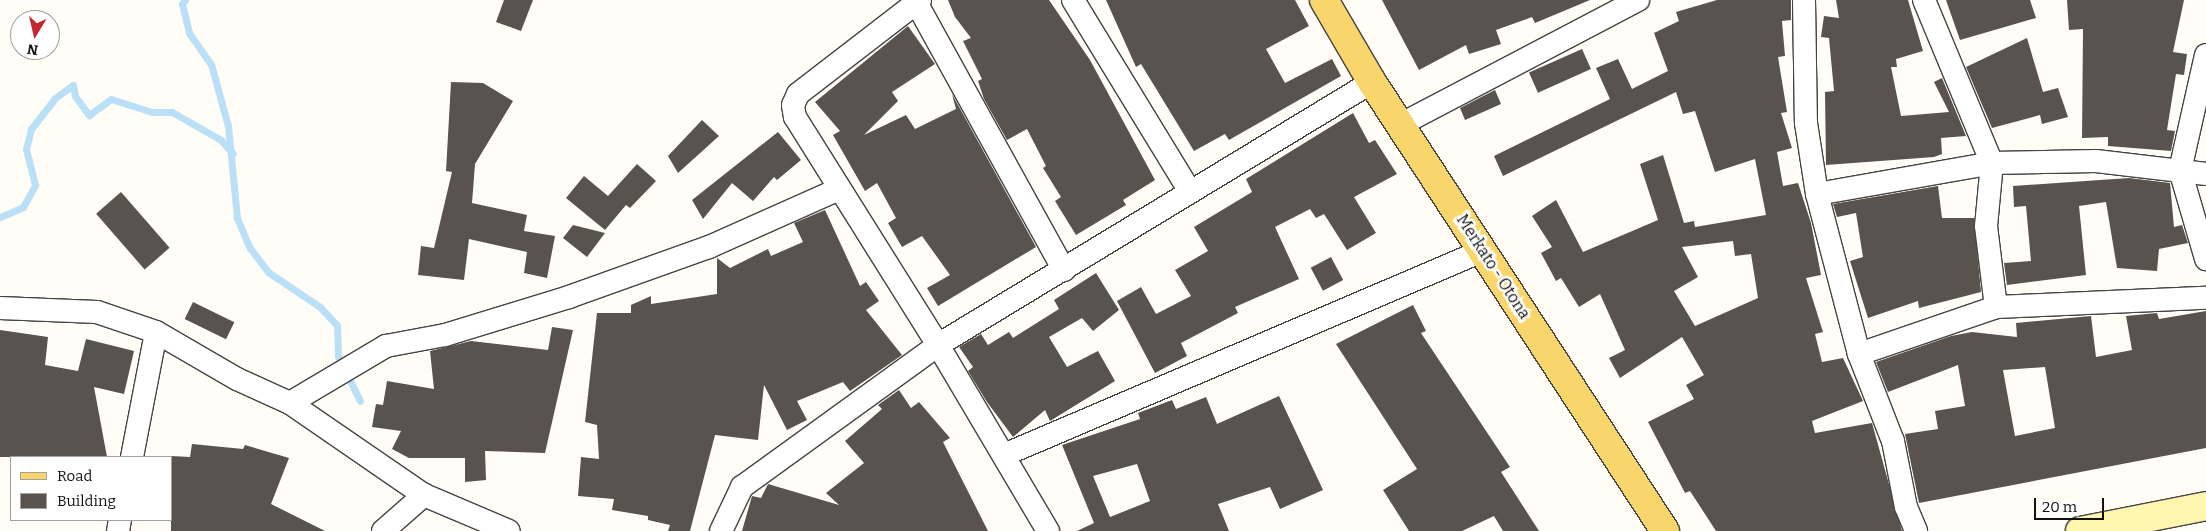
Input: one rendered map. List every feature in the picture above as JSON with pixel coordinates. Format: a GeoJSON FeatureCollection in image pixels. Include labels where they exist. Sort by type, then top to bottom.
{"type":"FeatureCollection","features":[{"type":"Feature","properties":{"kind":"main road","name":"Merkato - Otona"},"geometry":{"type":"LineString","coordinates":[[1324,0],[1372,82],[1665,531]]}},
{"type":"Feature","properties":{"kind":"main road"},"geometry":{"type":"LineString","coordinates":[[2080,531],[2206,506]]}},
{"type":"Feature","properties":{"kind":"street"},"geometry":{"type":"LineString","coordinates":[[1073,0],[1189,190]]}},
{"type":"Feature","properties":{"kind":"street"},"geometry":{"type":"LineString","coordinates":[[1400,125],[1638,0]]}},
{"type":"Feature","properties":{"kind":"street"},"geometry":{"type":"LineString","coordinates":[[1804,0],[1806,123],[1817,194],[1859,354],[1894,442],[1906,507],[1916,531]]}},
{"type":"Feature","properties":{"kind":"street"},"geometry":{"type":"LineString","coordinates":[[1924,0],[1992,163],[1986,226],[1996,307]]}},
{"type":"Feature","properties":{"kind":"street"},"geometry":{"type":"LineString","coordinates":[[1048,531],[938,345],[795,117],[793,105],[798,94],[918,2],[1064,270]]}},
{"type":"Feature","properties":{"kind":"street"},"geometry":{"type":"LineString","coordinates":[[2206,56],[2180,170],[2206,259]]}},
{"type":"Feature","properties":{"kind":"street"},"geometry":{"type":"LineString","coordinates":[[721,531],[742,487],[938,345],[1064,270],[1189,190],[1372,82]]}},
{"type":"Feature","properties":{"kind":"street"},"geometry":{"type":"LineString","coordinates":[[1817,194],[1992,163],[2096,161],[2206,174]]}},
{"type":"Feature","properties":{"kind":"street"},"geometry":{"type":"LineString","coordinates":[[290,403],[333,374],[363,360],[386,346],[445,335],[700,251],[839,189]]}},
{"type":"Feature","properties":{"kind":"street"},"geometry":{"type":"LineString","coordinates":[[1004,455],[1482,251]]}},
{"type":"Feature","properties":{"kind":"street"},"geometry":{"type":"LineString","coordinates":[[1859,354],[1996,307],[2206,298]]}},
{"type":"Feature","properties":{"kind":"street"},"geometry":{"type":"LineString","coordinates":[[0,308],[97,312],[156,332],[237,379],[290,403],[424,495],[509,531]]}},
{"type":"Feature","properties":{"kind":"street"},"geometry":{"type":"LineString","coordinates":[[132,456],[156,332]]}},
{"type":"Feature","properties":{"kind":"street"},"geometry":{"type":"LineString","coordinates":[[383,531],[424,495]]}},
{"type":"Feature","properties":{"kind":"building"},"geometry":{"type":"Polygon","coordinates":[[[504,0],[533,0],[521,31],[496,22],[504,0]]]}},
{"type":"Feature","properties":{"kind":"building"},"geometry":{"type":"Polygon","coordinates":[[[948,0],[1049,0],[1090,60],[1155,180],[1123,200],[1126,205],[1076,235],[1055,201],[1061,197],[1043,168],[1046,166],[1027,129],[1007,140],[984,99],[978,81],[982,79],[963,41],[971,38],[955,17],[948,0]]]}},
{"type":"Feature","properties":{"kind":"building"},"geometry":{"type":"Polygon","coordinates":[[[1106,0],[1295,0],[1309,26],[1266,49],[1285,83],[1332,59],[1341,76],[1229,140],[1225,134],[1194,151],[1141,64],[1136,67],[1106,0]]]}},
{"type":"Feature","properties":{"kind":"building"},"geometry":{"type":"Polygon","coordinates":[[[1382,0],[1590,0],[1535,23],[1532,17],[1496,30],[1501,44],[1469,54],[1466,45],[1419,70],[1382,0]]]}},
{"type":"Feature","properties":{"kind":"building"},"geometry":{"type":"Polygon","coordinates":[[[1717,0],[1791,0],[1791,20],[1782,21],[1785,56],[1778,57],[1787,112],[1781,113],[1792,148],[1777,152],[1783,186],[1798,183],[1811,223],[1821,275],[1806,278],[1823,332],[1815,334],[1822,362],[1843,358],[1863,401],[1812,421],[1815,433],[1872,423],[1902,531],[1716,531],[1690,491],[1685,493],[1648,422],[1694,399],[1686,385],[1704,375],[1682,337],[1620,378],[1609,358],[1625,350],[1600,294],[1579,307],[1561,278],[1556,281],[1541,253],[1552,247],[1532,216],[1556,200],[1583,252],[1658,220],[1640,164],[1663,155],[1684,223],[1694,221],[1695,227],[1766,215],[1755,159],[1715,172],[1695,111],[1683,114],[1676,92],[1503,176],[1494,156],[1610,99],[1596,68],[1618,59],[1632,89],[1668,71],[1654,33],[1679,21],[1676,12],[1717,0]],[[1733,241],[1682,247],[1698,277],[1674,291],[1695,326],[1758,298],[1751,254],[1735,256],[1733,241]]]}},
{"type":"Feature","properties":{"kind":"building"},"geometry":{"type":"Polygon","coordinates":[[[1836,0],[1908,0],[1923,51],[1896,59],[1897,67],[1891,67],[1901,116],[1949,112],[1934,82],[1942,78],[1966,136],[1941,138],[1942,154],[1934,157],[1826,165],[1825,92],[1834,91],[1829,38],[1821,37],[1824,16],[1839,18],[1836,0]]]}},
{"type":"Feature","properties":{"kind":"building"},"geometry":{"type":"Polygon","coordinates":[[[1946,0],[2030,0],[2036,18],[1960,40],[1946,0]]]}},
{"type":"Feature","properties":{"kind":"building"},"geometry":{"type":"Polygon","coordinates":[[[2067,0],[2184,0],[2173,52],[2187,54],[2184,75],[2176,74],[2167,130],[2175,131],[2171,151],[2108,146],[2108,137],[2082,138],[2083,29],[2069,30],[2067,0]]]}},
{"type":"Feature","properties":{"kind":"building"},"geometry":{"type":"Polygon","coordinates":[[[908,26],[935,64],[892,92],[898,101],[864,135],[906,115],[915,129],[956,109],[952,94],[1036,247],[938,306],[927,288],[950,275],[922,236],[902,247],[888,223],[896,218],[877,183],[865,191],[833,135],[840,131],[815,102],[908,26]]]}},
{"type":"Feature","properties":{"kind":"building"},"geometry":{"type":"Polygon","coordinates":[[[2027,38],[2043,92],[2058,88],[2068,117],[2042,124],[2040,115],[1992,128],[1966,67],[2027,38]]]}},
{"type":"Feature","properties":{"kind":"building"},"geometry":{"type":"Polygon","coordinates":[[[1582,49],[1591,69],[1538,93],[1529,73],[1582,49]]]}},
{"type":"Feature","properties":{"kind":"building"},"geometry":{"type":"Polygon","coordinates":[[[451,82],[483,83],[513,101],[475,164],[472,203],[527,215],[524,231],[555,236],[547,278],[524,273],[527,252],[469,239],[464,280],[418,275],[421,246],[434,248],[452,172],[446,171],[451,82]]]}},
{"type":"Feature","properties":{"kind":"building"},"geometry":{"type":"Polygon","coordinates":[[[1495,90],[1501,104],[1465,120],[1460,108],[1495,90]]]}},
{"type":"Feature","properties":{"kind":"building"},"geometry":{"type":"Polygon","coordinates":[[[1353,113],[1369,143],[1375,140],[1397,174],[1354,197],[1376,233],[1347,250],[1324,214],[1316,218],[1310,209],[1275,227],[1299,279],[1235,307],[1238,313],[1181,343],[1187,356],[1155,373],[1117,301],[1141,287],[1156,314],[1191,296],[1175,270],[1208,251],[1194,227],[1252,192],[1246,179],[1353,113]]]}},
{"type":"Feature","properties":{"kind":"building"},"geometry":{"type":"Polygon","coordinates":[[[702,120],[719,136],[678,173],[668,156],[702,120]]]}},
{"type":"Feature","properties":{"kind":"building"},"geometry":{"type":"Polygon","coordinates":[[[778,132],[801,160],[777,180],[774,177],[753,201],[732,183],[703,219],[692,200],[778,132]]]}},
{"type":"Feature","properties":{"kind":"building"},"geometry":{"type":"Polygon","coordinates":[[[637,164],[656,181],[630,208],[626,205],[605,230],[566,198],[584,176],[608,196],[637,164]]]}},
{"type":"Feature","properties":{"kind":"building"},"geometry":{"type":"Polygon","coordinates":[[[2129,178],[2170,183],[2174,227],[2182,225],[2188,243],[2159,249],[2157,271],[2117,268],[2106,202],[2079,206],[2086,275],[2007,285],[2004,263],[2031,261],[2026,206],[2014,207],[2013,186],[2129,178]]]}},
{"type":"Feature","properties":{"kind":"building"},"geometry":{"type":"Polygon","coordinates":[[[1938,186],[1942,218],[1974,218],[1981,292],[1919,308],[1918,301],[1868,318],[1850,261],[1863,257],[1856,213],[1837,217],[1833,204],[1938,186]]]}},
{"type":"Feature","properties":{"kind":"building"},"geometry":{"type":"Polygon","coordinates":[[[121,192],[170,248],[145,269],[96,214],[121,192]]]}},
{"type":"Feature","properties":{"kind":"building"},"geometry":{"type":"Polygon","coordinates":[[[825,210],[860,286],[866,282],[879,301],[866,310],[902,355],[850,391],[843,382],[797,401],[807,420],[787,430],[764,385],[758,440],[715,435],[690,531],[668,531],[670,525],[648,520],[648,516],[612,510],[614,499],[578,496],[581,457],[599,459],[597,425],[585,422],[597,313],[631,313],[631,305],[651,296],[651,304],[717,294],[717,258],[730,268],[768,249],[771,256],[803,242],[794,223],[825,210]]]}},
{"type":"Feature","properties":{"kind":"building"},"geometry":{"type":"Polygon","coordinates":[[[573,225],[605,233],[587,257],[563,238],[573,225]]]}},
{"type":"Feature","properties":{"kind":"building"},"geometry":{"type":"Polygon","coordinates":[[[1331,257],[1343,280],[1323,291],[1311,268],[1331,257]]]}},
{"type":"Feature","properties":{"kind":"building"},"geometry":{"type":"Polygon","coordinates":[[[1096,273],[1119,310],[1093,331],[1082,318],[1049,337],[1067,367],[1098,351],[1115,381],[1050,421],[1045,410],[1013,437],[987,402],[968,371],[973,367],[959,347],[981,334],[988,345],[1009,332],[1013,338],[1059,309],[1054,300],[1096,273]]]}},
{"type":"Feature","properties":{"kind":"building"},"geometry":{"type":"Polygon","coordinates":[[[193,302],[234,322],[226,339],[185,319],[193,302]]]}},
{"type":"Feature","properties":{"kind":"building"},"geometry":{"type":"Polygon","coordinates":[[[1413,305],[1426,331],[1421,333],[1510,467],[1501,472],[1539,531],[1503,531],[1494,516],[1462,531],[1409,531],[1383,490],[1417,469],[1336,344],[1413,305]]]}},
{"type":"Feature","properties":{"kind":"building"},"geometry":{"type":"Polygon","coordinates":[[[2206,311],[2206,448],[1919,503],[1905,434],[1938,429],[1935,411],[1965,406],[1958,365],[1888,392],[1876,362],[1951,336],[1972,332],[2017,337],[2016,323],[2091,316],[2096,357],[2132,350],[2126,316],[2157,313],[2159,319],[2206,311]],[[2045,367],[2003,370],[2015,436],[2055,428],[2045,367]]]}},
{"type":"Feature","properties":{"kind":"building"},"geometry":{"type":"Polygon","coordinates":[[[552,327],[573,330],[545,453],[485,451],[486,480],[465,482],[465,458],[409,458],[392,449],[401,431],[372,427],[376,404],[383,405],[387,381],[434,389],[430,351],[471,341],[548,350],[552,327]]]}},
{"type":"Feature","properties":{"kind":"building"},"geometry":{"type":"Polygon","coordinates":[[[0,330],[48,337],[45,365],[78,371],[86,339],[134,351],[124,394],[94,387],[107,456],[0,457],[0,330]]]}},
{"type":"Feature","properties":{"kind":"building"},"geometry":{"type":"Polygon","coordinates":[[[899,390],[911,408],[919,402],[950,438],[943,442],[988,531],[742,531],[752,496],[761,498],[768,484],[839,505],[826,493],[864,463],[845,441],[882,409],[878,405],[899,390]]]}},
{"type":"Feature","properties":{"kind":"building"},"geometry":{"type":"Polygon","coordinates":[[[1279,396],[1323,490],[1280,509],[1270,487],[1218,504],[1229,531],[1077,531],[1094,523],[1062,445],[1140,419],[1138,413],[1172,400],[1176,409],[1206,397],[1217,424],[1279,396]],[[1137,464],[1093,476],[1110,517],[1150,501],[1137,464]]]}},
{"type":"Feature","properties":{"kind":"building"},"geometry":{"type":"Polygon","coordinates":[[[192,444],[243,449],[245,445],[289,458],[271,504],[325,531],[171,531],[172,456],[190,457],[192,444]]]}},
{"type":"Feature","properties":{"kind":"waterway"},"geometry":{"type":"LineString","coordinates":[[185,0],[182,4],[189,33],[211,64],[228,126],[237,218],[250,248],[268,272],[320,307],[337,325],[338,356],[360,401]]}},
{"type":"Feature","properties":{"kind":"waterway"},"geometry":{"type":"LineString","coordinates":[[0,217],[23,207],[35,185],[26,149],[31,129],[55,98],[73,85],[75,96],[89,115],[111,99],[152,112],[172,112],[221,140],[233,154]]}}]}
